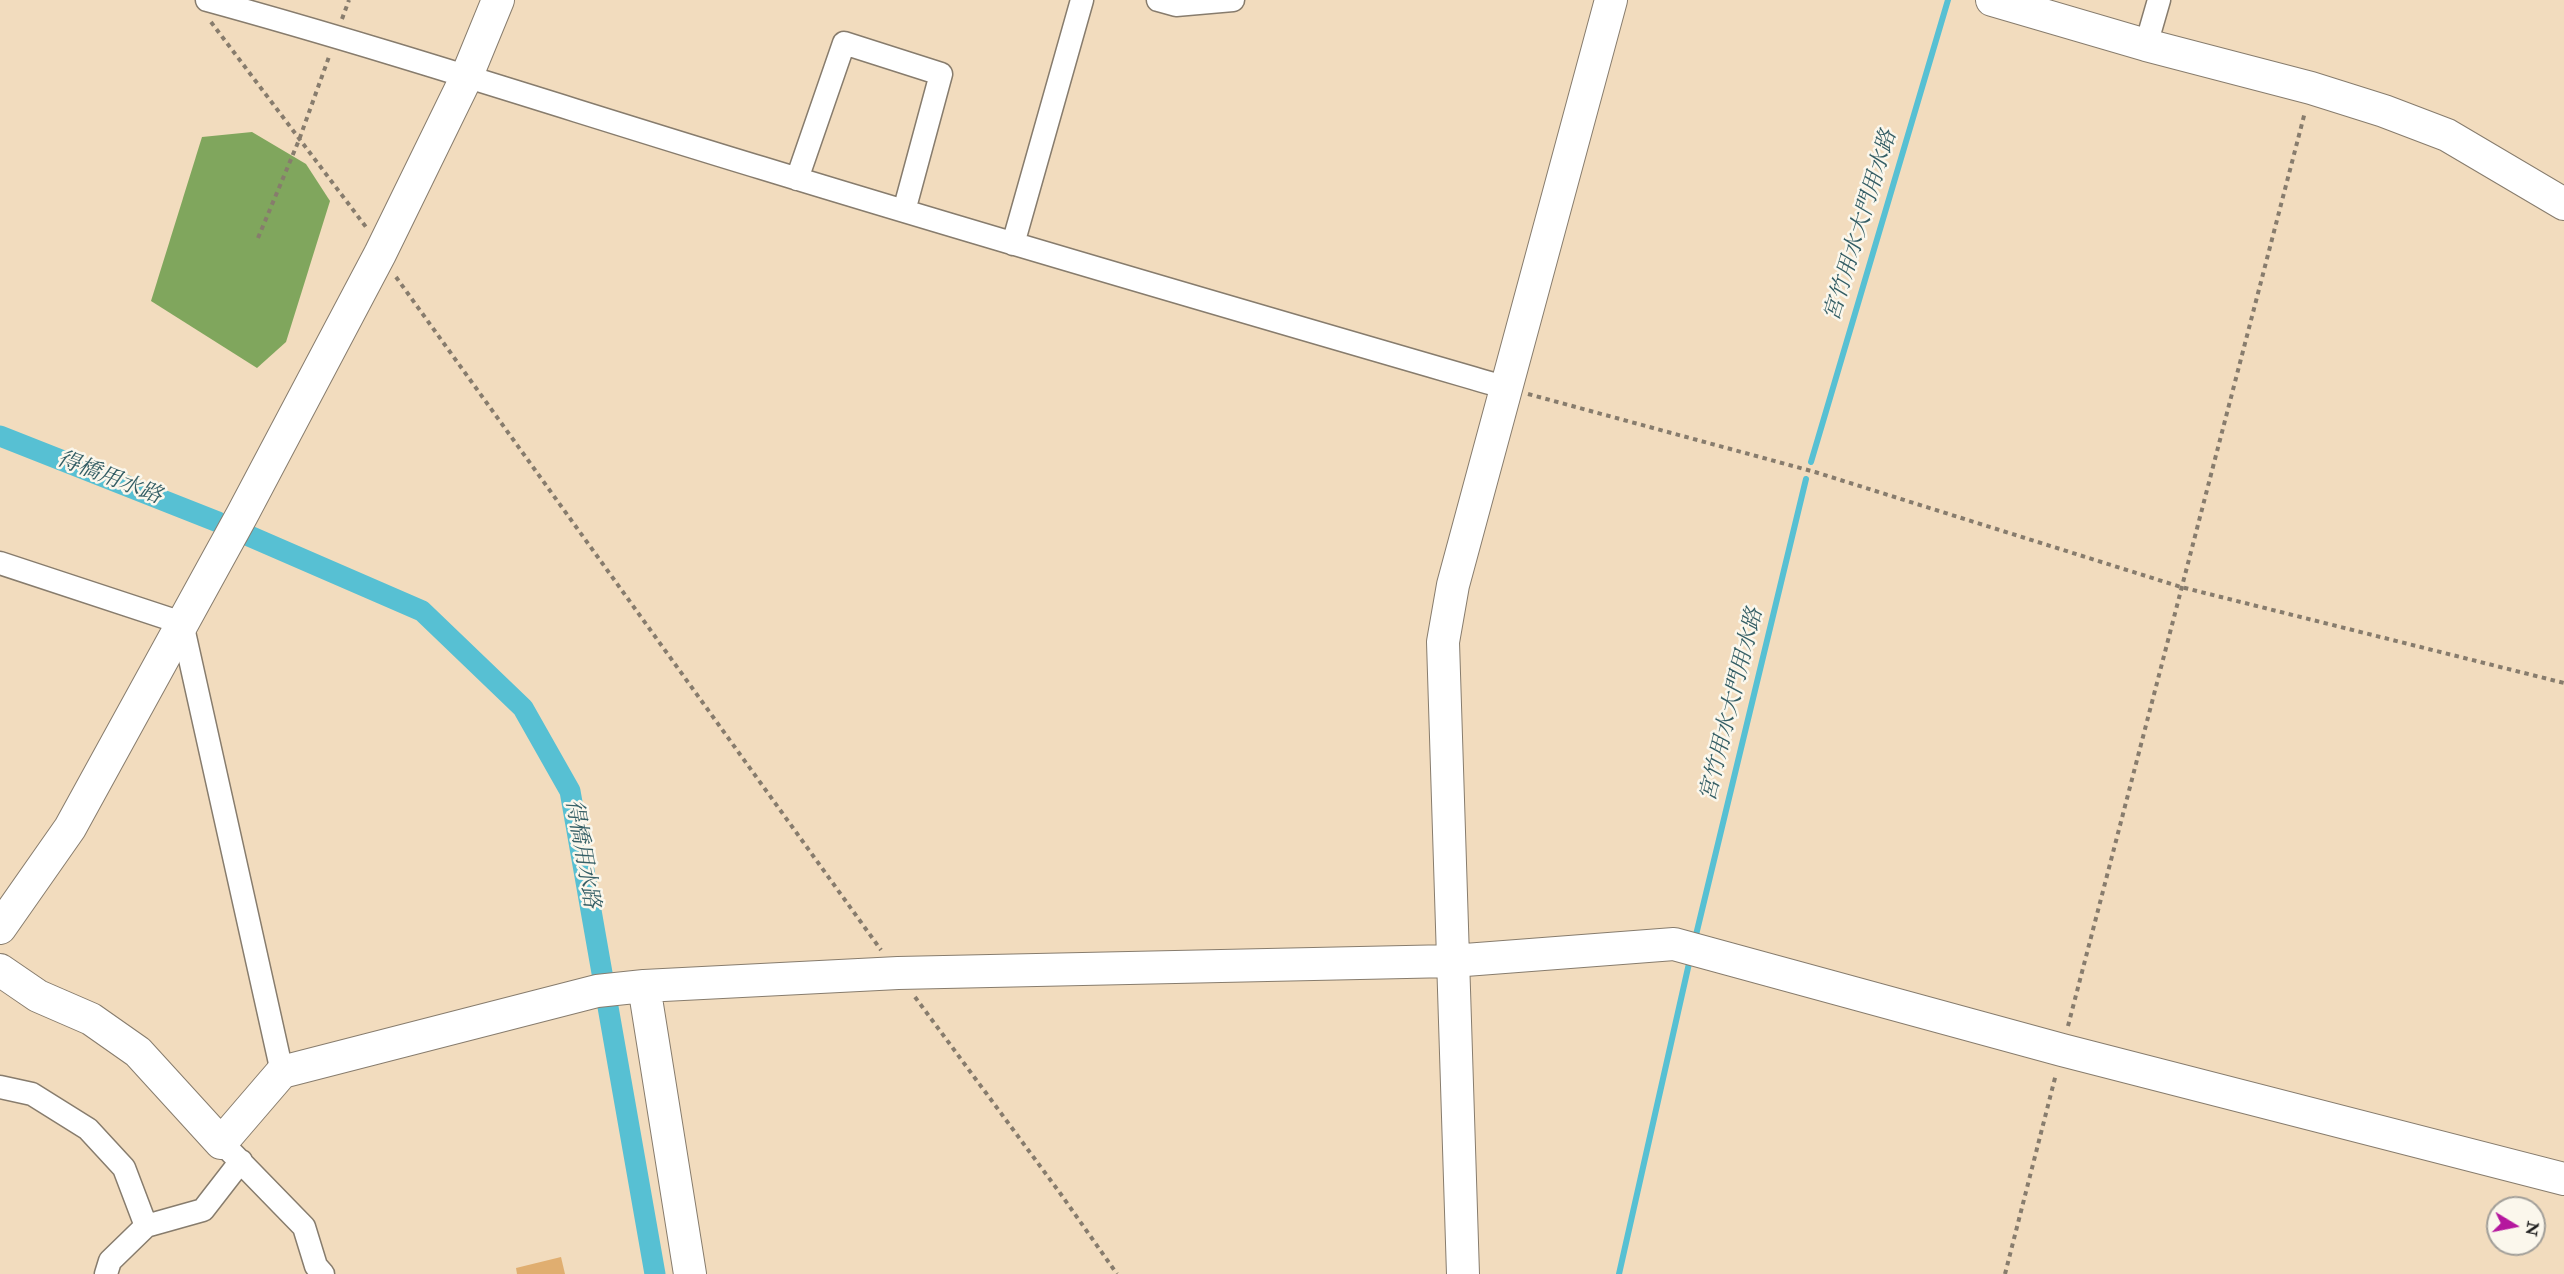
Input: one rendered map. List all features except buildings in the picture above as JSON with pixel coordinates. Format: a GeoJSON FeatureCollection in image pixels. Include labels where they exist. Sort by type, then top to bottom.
{"type":"FeatureCollection","features":[{"type":"Feature","properties":{"kind":"street"},"geometry":{"type":"LineString","coordinates":[[0,928],[70,828],[242,514],[380,254],[466,78],[498,0]]}},
{"type":"Feature","properties":{"kind":"street"},"geometry":{"type":"LineString","coordinates":[[1013,244],[1082,0]]}},
{"type":"Feature","properties":{"kind":"street"},"geometry":{"type":"LineString","coordinates":[[1158,0],[1176,5],[1233,0]]}},
{"type":"Feature","properties":{"kind":"street"},"geometry":{"type":"LineString","coordinates":[[1463,1274],[1443,642],[1453,585],[1611,0]]}},
{"type":"Feature","properties":{"kind":"street"},"geometry":{"type":"LineString","coordinates":[[1992,0],[2146,45],[2311,88],[2447,135],[2564,204]]}},
{"type":"Feature","properties":{"kind":"street"},"geometry":{"type":"LineString","coordinates":[[2146,45],[2159,0]]}},
{"type":"Feature","properties":{"kind":"street"},"geometry":{"type":"LineString","coordinates":[[208,9],[336,35],[466,78],[797,179],[1507,388]]}},
{"type":"Feature","properties":{"kind":"street"},"geometry":{"type":"LineString","coordinates":[[797,179],[844,43],[941,74],[904,211]]}},
{"type":"Feature","properties":{"kind":"street"},"geometry":{"type":"LineString","coordinates":[[0,563],[182,622]]}},
{"type":"Feature","properties":{"kind":"street"},"geometry":{"type":"LineString","coordinates":[[182,622],[282,1072]]}},
{"type":"Feature","properties":{"kind":"street"},"geometry":{"type":"LineString","coordinates":[[106,1274],[110,1261],[146,1226],[203,1210],[231,1152],[282,1072],[620,989],[898,973],[1452,961],[1674,944],[2062,1050],[2564,1179]]}},
{"type":"Feature","properties":{"kind":"street"},"geometry":{"type":"LineString","coordinates":[[0,970],[38,996],[91,1019],[138,1052],[304,1227],[316,1266],[323,1274]]}},
{"type":"Feature","properties":{"kind":"street"},"geometry":{"type":"LineString","coordinates":[[620,989],[690,1274]]}},
{"type":"Feature","properties":{"kind":"street"},"geometry":{"type":"LineString","coordinates":[[0,1087],[32,1094],[88,1129],[124,1168],[146,1226]]}},
{"type":"Feature","properties":{"kind":"path"},"geometry":{"type":"LineString","coordinates":[[258,238],[299,141],[349,0]]}},
{"type":"Feature","properties":{"kind":"path"},"geometry":{"type":"LineString","coordinates":[[208,9],[299,141],[363,223],[380,254],[1117,1274]]}},
{"type":"Feature","properties":{"kind":"path"},"geometry":{"type":"LineString","coordinates":[[2005,1274],[2311,88]]}},
{"type":"Feature","properties":{"kind":"path"},"geometry":{"type":"LineString","coordinates":[[1507,388],[1815,472],[2181,587],[2564,683]]}},
{"type":"Feature","properties":{"kind":"green space"},"geometry":{"type":"Polygon","coordinates":[[[252,132],[306,164],[330,201],[286,342],[257,368],[151,301],[202,137],[252,132]]]}},
{"type":"Feature","properties":{"kind":"waterway","name":"宮竹用水大門用水路"},"geometry":{"type":"LineString","coordinates":[[1811,462],[1948,0]]}},
{"type":"Feature","properties":{"kind":"waterway","name":"得橋用水路"},"geometry":{"type":"LineString","coordinates":[[0,436],[218,522]]}},
{"type":"Feature","properties":{"kind":"waterway","name":"宮竹用水大門用水路"},"geometry":{"type":"LineString","coordinates":[[1695,939],[1806,479]]}},
{"type":"Feature","properties":{"kind":"waterway","name":"得橋用水路"},"geometry":{"type":"LineString","coordinates":[[240,532],[422,611],[523,708],[570,791],[655,1274]]}},
{"type":"Feature","properties":{"kind":"waterway","name":"宮竹用水大門用水路"},"geometry":{"type":"LineString","coordinates":[[1619,1274],[1690,959]]}}]}
